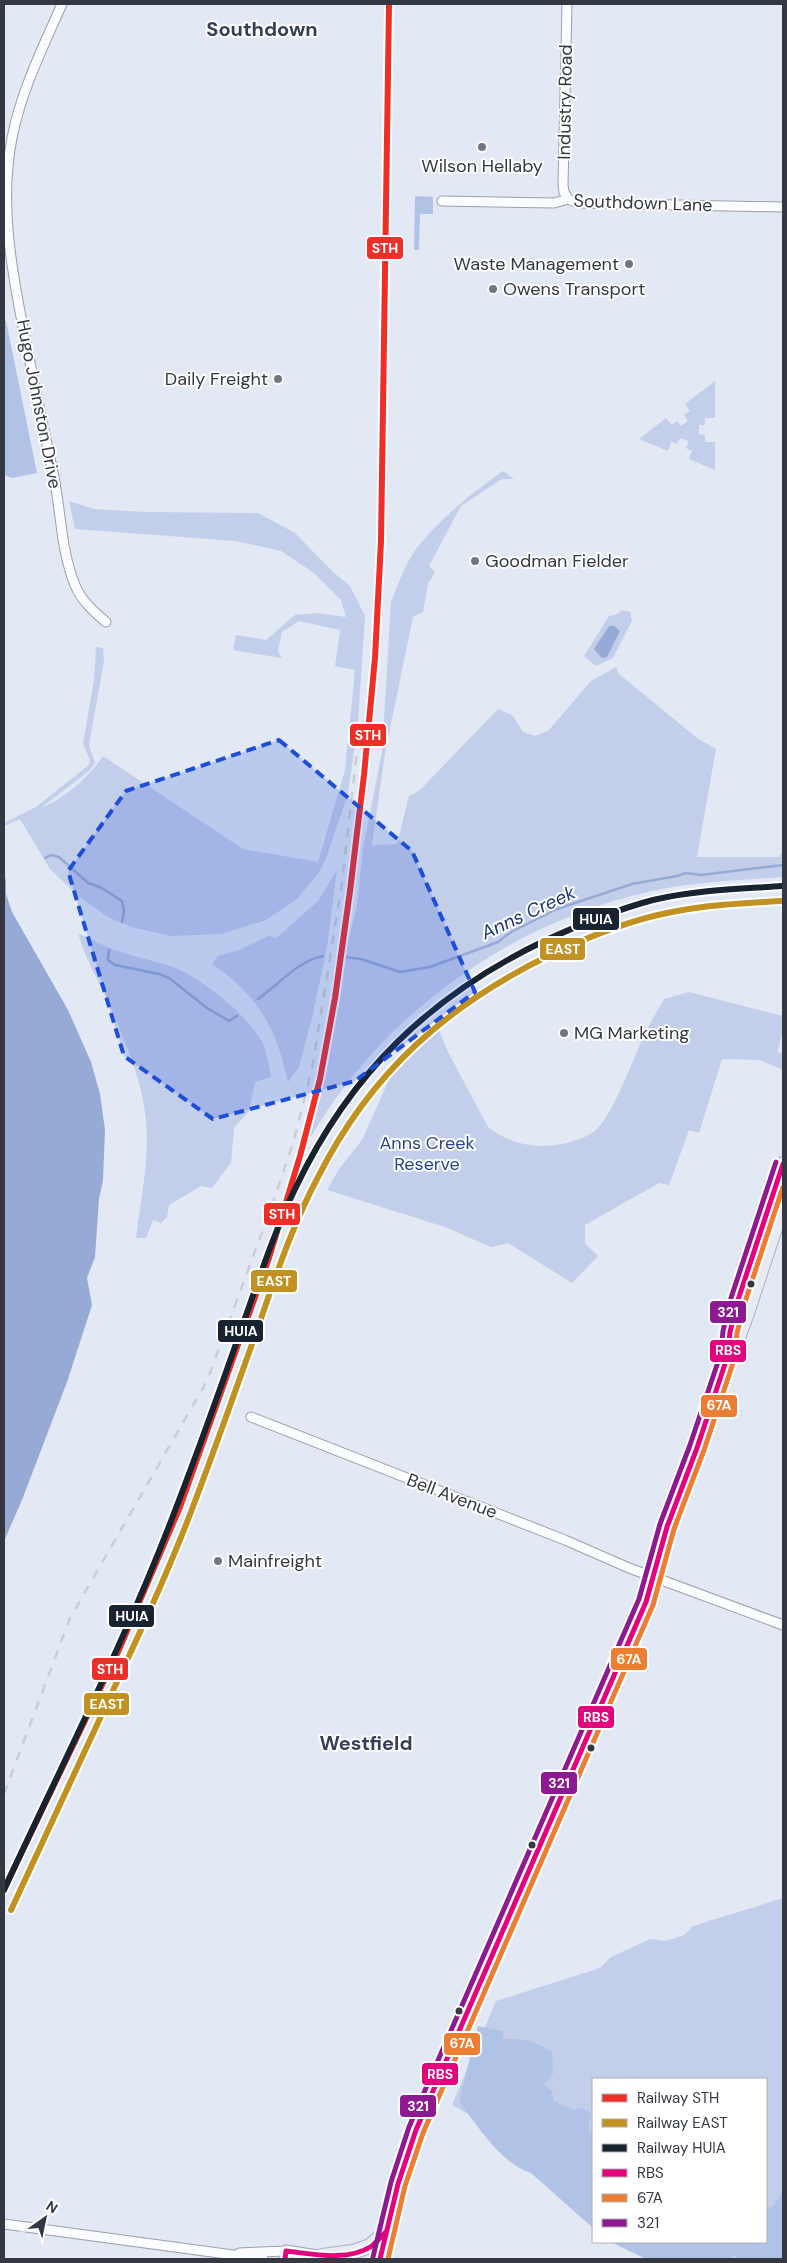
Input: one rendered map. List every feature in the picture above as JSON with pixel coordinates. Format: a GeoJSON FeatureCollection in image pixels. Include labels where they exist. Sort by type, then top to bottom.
{"type":"FeatureCollection","features":[{"type":"Feature","properties":{"kind":"main road"},"geometry":{"type":"LineString","coordinates":[[728,1354],[730,1332],[738,1300],[783,1164]]}},
{"type":"Feature","properties":{"kind":"main road"},"geometry":{"type":"LineString","coordinates":[[380,2259],[416,2130],[642,1610],[667,1528],[698,1448],[728,1354],[739,1335],[780,1222],[783,1204]]}},
{"type":"Feature","properties":{"kind":"main road"},"geometry":{"type":"LineString","coordinates":[[285,2255],[328,2258],[370,2246],[386,2232]]}},
{"type":"Feature","properties":{"kind":"street","name":"Hugo Johnston Drive"},"geometry":{"type":"LineString","coordinates":[[62,4],[36,61],[8,137],[7,220],[10,257],[56,488],[66,554],[79,594],[106,622]]}},
{"type":"Feature","properties":{"kind":"street","name":"Industry Road"},"geometry":{"type":"LineString","coordinates":[[567,4],[563,185],[568,199]]}},
{"type":"Feature","properties":{"kind":"street","name":"Southdown Lane"},"geometry":{"type":"LineString","coordinates":[[442,201],[554,203],[568,199],[578,203],[783,207]]}},
{"type":"Feature","properties":{"kind":"street","name":"Bell Avenue"},"geometry":{"type":"LineString","coordinates":[[251,1417],[565,1540],[608,1559],[783,1625]]}},
{"type":"Feature","properties":{"kind":"street"},"geometry":{"type":"LineString","coordinates":[[4,2224],[263,2259]]}},
{"type":"Feature","properties":{"kind":"street"},"geometry":{"type":"LineString","coordinates":[[227,2255],[254,2251],[285,2255]]}},
{"type":"Feature","properties":{"kind":"highlighted area"},"geometry":{"type":"Polygon","coordinates":[[[279,740],[412,851],[475,992],[355,1081],[213,1119],[124,1056],[68,871],[126,791],[279,740]]]}},
{"type":"Feature","properties":{"kind":"green space"},"geometry":{"type":"Polygon","coordinates":[[[715,381],[715,418],[705,418],[705,425],[699,425],[699,434],[705,435],[705,442],[715,442],[715,470],[689,459],[692,451],[686,448],[689,441],[680,438],[677,444],[671,442],[668,451],[639,439],[666,418],[672,425],[677,421],[681,426],[688,421],[684,415],[690,411],[685,404],[715,381]]]}},
{"type":"Feature","properties":{"kind":"green space"},"geometry":{"type":"Polygon","coordinates":[[[503,471],[514,479],[502,479],[461,506],[429,566],[435,572],[428,584],[423,612],[413,617],[385,753],[372,845],[397,844],[409,796],[420,790],[498,709],[513,716],[523,732],[535,736],[548,731],[591,681],[616,667],[619,674],[697,738],[716,749],[697,857],[779,857],[783,850],[783,877],[701,883],[652,891],[598,906],[546,927],[496,953],[448,984],[405,1021],[366,1061],[331,1105],[302,1153],[317,1108],[327,1058],[345,953],[357,905],[363,849],[382,752],[391,602],[408,561],[425,538],[456,507],[503,471]]]}},
{"type":"Feature","properties":{"kind":"green space"},"geometry":{"type":"Polygon","coordinates":[[[69,501],[94,509],[146,512],[258,513],[295,533],[333,572],[350,586],[365,616],[358,723],[348,794],[326,859],[318,874],[297,899],[266,920],[221,934],[170,936],[131,927],[110,918],[79,897],[50,869],[20,819],[4,826],[4,823],[36,807],[89,765],[90,760],[83,744],[94,680],[96,647],[103,648],[104,661],[89,745],[95,763],[89,771],[41,808],[59,799],[75,786],[90,772],[103,756],[243,849],[318,862],[345,770],[355,670],[335,666],[340,630],[299,621],[282,632],[278,651],[282,658],[233,650],[236,635],[266,640],[295,615],[317,613],[346,617],[341,600],[314,573],[281,551],[236,541],[75,529],[69,501]]]}},
{"type":"Feature","properties":{"kind":"green space"},"geometry":{"type":"Polygon","coordinates":[[[621,610],[630,612],[632,621],[613,658],[596,666],[584,656],[609,616],[618,614],[621,610]]]}},
{"type":"Feature","properties":{"kind":"green space"},"geometry":{"type":"Polygon","coordinates":[[[337,870],[327,947],[312,1018],[299,1067],[288,1082],[278,1046],[263,1015],[242,988],[212,964],[218,956],[239,950],[270,935],[275,939],[318,901],[337,870]]]}},
{"type":"Feature","properties":{"kind":"green space"},"geometry":{"type":"Polygon","coordinates":[[[78,933],[121,952],[173,967],[201,982],[226,1001],[248,1023],[263,1044],[268,1060],[271,1077],[255,1082],[249,1111],[234,1128],[231,1163],[212,1188],[201,1186],[169,1205],[167,1217],[161,1223],[153,1220],[146,1238],[136,1238],[143,1191],[147,1143],[143,1100],[137,1075],[114,1014],[85,954],[78,933]]]}},
{"type":"Feature","properties":{"kind":"green space","name":"Anns Creek Reserve"},"geometry":{"type":"Polygon","coordinates":[[[689,992],[783,1016],[783,1032],[777,1052],[783,1054],[783,1070],[760,1060],[722,1059],[699,1133],[689,1130],[669,1185],[659,1183],[585,1225],[585,1243],[598,1256],[572,1283],[508,1243],[491,1247],[445,1227],[327,1190],[339,1169],[362,1140],[395,1066],[391,1067],[407,1049],[437,1025],[448,1052],[488,1127],[500,1135],[519,1143],[540,1146],[553,1145],[580,1139],[599,1127],[614,1103],[646,1031],[664,999],[689,992]]]}},
{"type":"Feature","properties":{"kind":"green space"},"geometry":{"type":"Polygon","coordinates":[[[783,1898],[783,2259],[727,2259],[698,2243],[767,2243],[767,2078],[592,2078],[592,2183],[452,2105],[496,2001],[600,1968],[611,1957],[650,1939],[666,1941],[684,1935],[693,1926],[783,1898]]]}},
{"type":"Feature","properties":{"kind":"shaded area"},"geometry":{"type":"Polygon","coordinates":[[[415,196],[433,197],[433,214],[420,214],[419,250],[414,250],[415,196]]]}},
{"type":"Feature","properties":{"kind":"shaded area"},"geometry":{"type":"Polygon","coordinates":[[[4,321],[6,321],[37,473],[12,478],[4,475],[4,321]]]}},
{"type":"Feature","properties":{"kind":"shaded area"},"geometry":{"type":"Polygon","coordinates":[[[609,626],[614,626],[620,631],[607,657],[602,658],[594,649],[609,626]]]}},
{"type":"Feature","properties":{"kind":"shaded area"},"geometry":{"type":"Polygon","coordinates":[[[4,872],[6,894],[12,912],[68,1010],[91,1062],[100,1094],[105,1130],[103,1180],[99,1199],[95,1257],[87,1278],[92,1305],[67,1382],[22,1500],[4,1541],[4,872]]]}},
{"type":"Feature","properties":{"kind":"shaded area"},"geometry":{"type":"Polygon","coordinates":[[[478,2026],[503,2031],[503,2039],[529,2041],[552,2052],[553,2074],[544,2085],[552,2091],[554,2101],[573,2110],[582,2108],[591,2114],[588,2133],[592,2132],[592,2227],[531,2173],[520,2168],[500,2153],[490,2143],[459,2101],[478,2026]]]}},
{"type":"Feature","properties":{"kind":"shaded area"},"geometry":{"type":"Polygon","coordinates":[[[783,2190],[783,2259],[740,2259],[734,2255],[729,2259],[646,2259],[613,2243],[767,2243],[767,2208],[773,2207],[783,2190]]]}},
{"type":"Feature","properties":{"kind":"waterway","name":"Anns Creek"},"geometry":{"type":"LineString","coordinates":[[45,858],[51,855],[59,857],[88,883],[102,888],[122,901],[124,911],[122,922]]}},
{"type":"Feature","properties":{"kind":"waterway","name":"Anns Creek"},"geometry":{"type":"LineString","coordinates":[[345,957],[361,959],[400,972],[430,967],[498,942],[511,932],[557,909],[632,884],[686,873],[701,875],[783,865]]}},
{"type":"Feature","properties":{"kind":"waterway","name":"Anns Creek"},"geometry":{"type":"LineString","coordinates":[[109,950],[108,960],[115,965],[159,974],[169,978],[207,1008],[229,1021],[237,1016]]}},
{"type":"Feature","properties":{"kind":"waterway","name":"Anns Creek"},"geometry":{"type":"LineString","coordinates":[[258,999],[306,962],[323,956]]}},
{"type":"Feature","properties":{"kind":"railway"},"geometry":{"type":"LineString","coordinates":[[4,1794],[70,1618],[207,1381],[293,1143],[312,1069],[342,883],[356,760],[364,722]]}},
{"type":"Feature","properties":{"kind":"railway"},"geometry":{"type":"LineString","coordinates":[[279,1224],[314,1148],[343,1102],[378,1060],[416,1022],[459,989],[505,959],[553,935],[604,915],[687,895],[783,887]]}},
{"type":"Feature","properties":{"kind":"rail line","name":"STH"},"geometry":{"type":"LineString","coordinates":[[4,1889],[118,1652],[180,1507],[269,1258],[300,1156],[320,1079],[335,998],[350,891],[364,775],[375,658],[381,541],[389,4]]}},
{"type":"Feature","properties":{"kind":"rail line","name":"HUIA"},"geometry":{"type":"LineString","coordinates":[[4,1890],[115,1653],[157,1557],[288,1203],[318,1146],[342,1108],[369,1073],[398,1042],[430,1013],[465,986],[503,963],[570,929],[625,908],[653,900],[701,892],[782,886]]}},
{"type":"Feature","properties":{"kind":"rail line","name":"EAST"},"geometry":{"type":"LineString","coordinates":[[11,1910],[130,1654],[170,1563],[207,1470],[277,1272],[300,1214],[339,1139],[362,1105],[416,1045],[446,1019],[514,974],[552,954],[608,930],[652,916],[710,906],[783,901]]}},
{"type":"Feature","properties":{"kind":"transit line","name":"321"},"geometry":{"type":"LineString","coordinates":[[373,2257],[391,2182],[409,2127],[639,1599],[660,1524],[690,1445],[721,1353],[723,1331],[731,1298],[776,1162]]}},
{"type":"Feature","properties":{"kind":"transit line","name":"RBS"},"geometry":{"type":"LineString","coordinates":[[380,2259],[398,2184],[416,2130],[646,1602],[667,1527],[697,1448],[728,1355],[730,1332],[738,1300],[783,1164]]}},
{"type":"Feature","properties":{"kind":"transit line","name":"67A"},"geometry":{"type":"LineString","coordinates":[[388,2259],[405,2186],[423,2133],[653,1605],[674,1529],[704,1450],[735,1357],[737,1333],[745,1302],[783,1187]]}},
{"type":"Feature","properties":{"kind":"transit line","name":"RBS"},"geometry":{"type":"LineString","coordinates":[[285,2259],[286,2251],[330,2256],[352,2254],[372,2246],[386,2232]]}},
{"type":"Feature","properties":{"kind":"place","name":"Wilson Hellaby"},"geometry":{"type":"Point","coordinates":[482,147]}},
{"type":"Feature","properties":{"kind":"place","name":"Waste Management"},"geometry":{"type":"Point","coordinates":[629,264]}},
{"type":"Feature","properties":{"kind":"place","name":"Owens Transport"},"geometry":{"type":"Point","coordinates":[493,289]}},
{"type":"Feature","properties":{"kind":"place","name":"Daily Freight"},"geometry":{"type":"Point","coordinates":[278,379]}},
{"type":"Feature","properties":{"kind":"place","name":"Goodman Fielder"},"geometry":{"type":"Point","coordinates":[475,561]}},
{"type":"Feature","properties":{"kind":"place","name":"MG Marketing"},"geometry":{"type":"Point","coordinates":[564,1033]}},
{"type":"Feature","properties":{"kind":"place","name":"Mainfreight"},"geometry":{"type":"Point","coordinates":[218,1561]}},
{"type":"Feature","properties":{"kind":"district","name":"Southdown"},"geometry":{"type":"Point","coordinates":[262,29]}},
{"type":"Feature","properties":{"kind":"district","name":"Westfield"},"geometry":{"type":"Point","coordinates":[366,1743]}}]}
